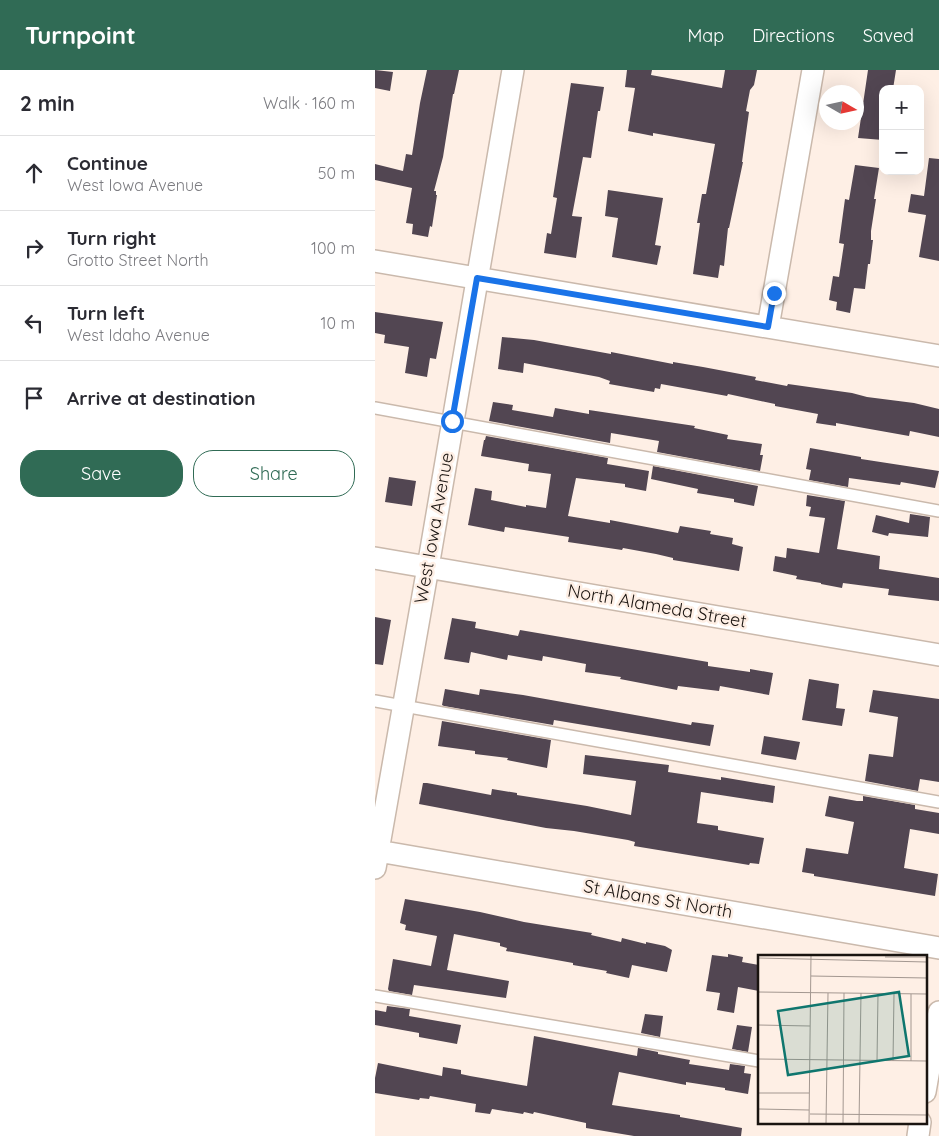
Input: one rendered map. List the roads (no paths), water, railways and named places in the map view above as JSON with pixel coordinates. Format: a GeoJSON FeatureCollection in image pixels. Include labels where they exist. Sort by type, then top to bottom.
{"type":"FeatureCollection","features":[{"type":"Feature","properties":{"kind":"street","name":"West Iowa Avenue"},"geometry":{"type":"LineString","coordinates":[[376,859],[513,70]]}},
{"type":"Feature","properties":{"kind":"street"},"geometry":{"type":"LineString","coordinates":[[768,327],[813,70]]}},
{"type":"Feature","properties":{"kind":"street"},"geometry":{"type":"LineString","coordinates":[[375,261],[939,356]]}},
{"type":"Feature","properties":{"kind":"street","name":"North Alameda Street"},"geometry":{"type":"LineString","coordinates":[[375,558],[939,654]]}},
{"type":"Feature","properties":{"kind":"street","name":"St Albans St North"},"geometry":{"type":"LineString","coordinates":[[376,859],[939,948]]}},
{"type":"Feature","properties":{"kind":"street"},"geometry":{"type":"LineString","coordinates":[[927,1079],[939,1012]]}},
{"type":"Feature","properties":{"kind":"lane"},"geometry":{"type":"LineString","coordinates":[[375,408],[939,511]]}},
{"type":"Feature","properties":{"kind":"lane"},"geometry":{"type":"LineString","coordinates":[[375,701],[939,802]]}},
{"type":"Feature","properties":{"kind":"lane"},"geometry":{"type":"LineString","coordinates":[[375,996],[758,1061]]}}]}
